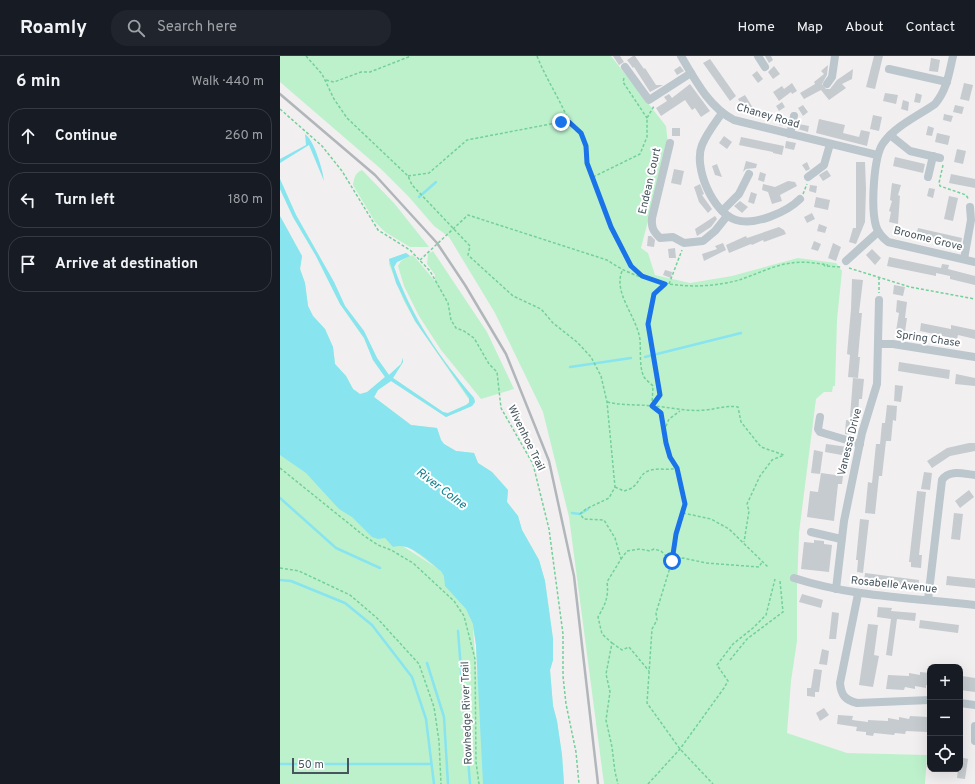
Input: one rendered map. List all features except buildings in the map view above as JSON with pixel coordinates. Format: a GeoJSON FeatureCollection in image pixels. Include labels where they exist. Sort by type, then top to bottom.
{"type":"FeatureCollection","features":[{"type":"Feature","properties":{"kind":"street","name":"Chaney Road"},"geometry":{"type":"LineString","coordinates":[[681,56],[711,102],[722,114],[749,125],[877,155]]}},
{"type":"Feature","properties":{"kind":"street"},"geometry":{"type":"LineString","coordinates":[[758,56],[765,67]]}},
{"type":"Feature","properties":{"kind":"street"},"geometry":{"type":"LineString","coordinates":[[827,84],[832,77],[835,56]]}},
{"type":"Feature","properties":{"kind":"street","name":"Broome Grove"},"geometry":{"type":"LineString","coordinates":[[953,56],[947,82],[941,97],[935,104],[890,135],[880,147],[877,155],[874,217],[878,232],[888,242],[975,262]]}},
{"type":"Feature","properties":{"kind":"street"},"geometry":{"type":"LineString","coordinates":[[889,69],[947,82]]}},
{"type":"Feature","properties":{"kind":"street"},"geometry":{"type":"LineString","coordinates":[[627,70],[649,100],[691,73]]}},
{"type":"Feature","properties":{"kind":"street"},"geometry":{"type":"LineString","coordinates":[[722,114],[702,145],[699,161],[706,187],[724,213],[745,222],[756,220],[791,208],[800,199]]}},
{"type":"Feature","properties":{"kind":"street"},"geometry":{"type":"LineString","coordinates":[[790,134],[794,116]]}},
{"type":"Feature","properties":{"kind":"street"},"geometry":{"type":"LineString","coordinates":[[890,135],[910,151],[937,157],[928,177]]}},
{"type":"Feature","properties":{"kind":"street","name":"Endean Court"},"geometry":{"type":"LineString","coordinates":[[670,143],[651,227],[660,238],[673,238],[684,243],[703,241],[708,238],[724,213],[739,194],[749,174]]}},
{"type":"Feature","properties":{"kind":"street"},"geometry":{"type":"LineString","coordinates":[[808,177],[824,165],[830,144]]}},
{"type":"Feature","properties":{"kind":"street"},"geometry":{"type":"LineString","coordinates":[[964,259],[971,220],[970,207]]}},
{"type":"Feature","properties":{"kind":"street","name":"Broome Grove"},"geometry":{"type":"LineString","coordinates":[[845,265],[878,232]]}},
{"type":"Feature","properties":{"kind":"street","name":"Vanessa Drive"},"geometry":{"type":"LineString","coordinates":[[836,590],[841,539],[860,444],[877,384],[879,300]]}},
{"type":"Feature","properties":{"kind":"street","name":"Spring Chase"},"geometry":{"type":"LineString","coordinates":[[878,344],[893,344],[975,357]]}},
{"type":"Feature","properties":{"kind":"street"},"geometry":{"type":"LineString","coordinates":[[820,417],[818,429],[820,432],[860,444]]}},
{"type":"Feature","properties":{"kind":"street"},"geometry":{"type":"LineString","coordinates":[[928,600],[942,480],[944,476],[952,473],[975,475]]}},
{"type":"Feature","properties":{"kind":"street"},"geometry":{"type":"LineString","coordinates":[[811,532],[841,539]]}},
{"type":"Feature","properties":{"kind":"street","name":"Rosabelle Avenue"},"geometry":{"type":"LineString","coordinates":[[794,578],[836,590],[858,594],[975,605]]}},
{"type":"Feature","properties":{"kind":"street"},"geometry":{"type":"LineString","coordinates":[[858,594],[840,683],[841,692],[844,697],[857,703],[927,700]]}},
{"type":"Feature","properties":{"kind":"street"},"geometry":{"type":"LineString","coordinates":[[963,703],[975,705]]}},
{"type":"Feature","properties":{"kind":"street"},"geometry":{"type":"LineString","coordinates":[[975,726],[975,741]]}},
{"type":"Feature","properties":{"kind":"path"},"geometry":{"type":"LineString","coordinates":[[306,56],[325,79],[334,99],[347,118],[408,176],[412,185],[470,246],[468,255],[488,275],[513,296],[541,308],[553,323],[577,342],[591,357],[596,369],[602,376],[607,402],[614,487],[610,498],[586,509],[580,514],[584,519],[604,520],[615,538],[621,559]]}},
{"type":"Feature","properties":{"kind":"path"},"geometry":{"type":"LineString","coordinates":[[325,79],[334,82],[361,72],[370,72],[411,56]]}},
{"type":"Feature","properties":{"kind":"path"},"geometry":{"type":"LineString","coordinates":[[537,56],[546,78],[565,110],[569,122],[581,133],[586,146],[587,163],[611,227],[631,266],[642,276]]}},
{"type":"Feature","properties":{"kind":"path"},"geometry":{"type":"LineString","coordinates":[[627,70],[623,82],[647,118]]}},
{"type":"Feature","properties":{"kind":"path"},"geometry":{"type":"LineString","coordinates":[[593,178],[640,154],[647,137],[647,118],[655,105],[652,98]]}},
{"type":"Feature","properties":{"kind":"path","name":"Wivenhoe Trail"},"geometry":{"type":"LineString","coordinates":[[280,109],[322,146],[342,171],[378,230],[410,250],[420,260],[441,289],[448,303],[450,320],[456,328],[464,331],[474,338],[489,364],[497,372],[501,408],[533,464],[538,478],[549,529],[563,634],[563,676],[566,704],[576,752],[579,784]]}},
{"type":"Feature","properties":{"kind":"path"},"geometry":{"type":"LineString","coordinates":[[408,176],[429,173],[467,140],[561,122],[569,122]]}},
{"type":"Feature","properties":{"kind":"path"},"geometry":{"type":"LineString","coordinates":[[937,157],[944,159],[939,182],[940,186],[966,195],[970,201],[970,207]]}},
{"type":"Feature","properties":{"kind":"path"},"geometry":{"type":"LineString","coordinates":[[800,199],[806,190],[808,177]]}},
{"type":"Feature","properties":{"kind":"path"},"geometry":{"type":"LineString","coordinates":[[420,260],[468,215],[607,260],[622,271],[668,284],[690,286],[724,283],[792,262],[822,264],[828,266],[845,265],[879,277],[932,292],[975,299]]}},
{"type":"Feature","properties":{"kind":"path"},"geometry":{"type":"LineString","coordinates":[[652,406],[660,395],[648,324],[650,312],[654,294],[671,280],[684,243]]}},
{"type":"Feature","properties":{"kind":"path"},"geometry":{"type":"LineString","coordinates":[[622,271],[619,280],[622,296],[632,314],[640,339],[640,361],[644,377],[653,386],[652,406]]}},
{"type":"Feature","properties":{"kind":"path"},"geometry":{"type":"LineString","coordinates":[[879,277],[879,300]]}},
{"type":"Feature","properties":{"kind":"path"},"geometry":{"type":"LineString","coordinates":[[607,402],[625,406],[652,406],[680,410],[705,410],[725,405],[738,407],[741,422],[761,447],[784,455],[772,460],[760,476],[747,504],[749,511],[744,542]]}},
{"type":"Feature","properties":{"kind":"path"},"geometry":{"type":"LineString","coordinates":[[652,406],[661,413],[670,457],[677,470],[685,504],[676,534],[672,561],[656,613],[657,620],[652,629],[647,703],[680,749],[713,784]]}},
{"type":"Feature","properties":{"kind":"path"},"geometry":{"type":"LineString","coordinates":[[664,430],[669,419],[680,410]]}},
{"type":"Feature","properties":{"kind":"path","name":"Rowhedge River Trail"},"geometry":{"type":"LineString","coordinates":[[280,468],[363,535],[378,545],[391,550],[412,564],[454,601],[464,616],[474,659],[476,754],[479,784]]}},
{"type":"Feature","properties":{"kind":"path"},"geometry":{"type":"LineString","coordinates":[[614,487],[624,491],[634,487],[647,471],[654,469],[677,470]]}},
{"type":"Feature","properties":{"kind":"path"},"geometry":{"type":"LineString","coordinates":[[683,513],[711,519],[729,529],[769,568]]}},
{"type":"Feature","properties":{"kind":"path"},"geometry":{"type":"LineString","coordinates":[[649,671],[629,647],[622,650],[602,634],[598,618],[608,599],[609,594],[607,582],[627,551],[640,549],[650,551],[654,549],[661,551],[666,556],[673,557]]}},
{"type":"Feature","properties":{"kind":"path"},"geometry":{"type":"LineString","coordinates":[[672,561],[683,558],[706,563],[759,566],[762,562]]}},
{"type":"Feature","properties":{"kind":"path"},"geometry":{"type":"LineString","coordinates":[[280,568],[299,571],[350,595],[377,618],[419,664],[434,707],[439,741],[441,784]]}},
{"type":"Feature","properties":{"kind":"path"},"geometry":{"type":"LineString","coordinates":[[648,784],[680,749],[702,721],[728,680],[717,665],[733,644],[766,615],[775,579]]}},
{"type":"Feature","properties":{"kind":"path"},"geometry":{"type":"LineString","coordinates":[[730,660],[747,639],[782,612],[780,581]]}},
{"type":"Feature","properties":{"kind":"path"},"geometry":{"type":"LineString","coordinates":[[612,643],[606,674],[610,692],[606,720],[612,747],[614,772],[618,784]]}},
{"type":"Feature","properties":{"kind":"green space"},"geometry":{"type":"Polygon","coordinates":[[[280,56],[611,56],[666,126],[668,144],[641,248],[648,253],[655,275],[690,283],[732,276],[798,258],[836,263],[842,271],[837,320],[835,386],[833,386],[832,392],[824,392],[816,399],[799,533],[797,641],[791,681],[787,733],[847,753],[927,755],[925,784],[604,784],[569,517],[543,412],[495,313],[449,237],[434,226],[409,197],[381,169],[280,82],[280,56]]]}},
{"type":"Feature","properties":{"kind":"green space"},"geometry":{"type":"Polygon","coordinates":[[[362,170],[394,203],[429,247],[410,247],[385,232],[375,222],[353,185],[355,176],[362,170]]]}},
{"type":"Feature","properties":{"kind":"green space"},"geometry":{"type":"Polygon","coordinates":[[[280,179],[296,215],[334,282],[345,306],[364,331],[377,358],[389,375],[401,364],[403,358],[403,362],[393,378],[446,414],[466,405],[470,401],[415,321],[404,301],[389,264],[389,259],[406,253],[410,256],[413,255],[435,281],[435,275],[427,264],[428,254],[433,251],[487,332],[514,389],[481,399],[441,350],[419,316],[404,286],[398,266],[401,261],[408,257],[397,262],[394,267],[418,320],[438,352],[474,398],[475,402],[472,406],[446,417],[391,381],[378,390],[374,397],[411,425],[437,428],[444,444],[456,451],[474,453],[478,463],[492,472],[508,490],[507,502],[518,516],[522,530],[539,560],[545,581],[553,639],[553,660],[550,670],[553,706],[557,721],[562,755],[564,784],[531,704],[336,409],[280,216],[302,256],[300,269],[305,283],[308,306],[313,316],[325,329],[333,347],[335,364],[346,376],[353,389],[360,394],[367,393],[385,377],[373,360],[364,338],[340,304],[316,256],[293,217],[280,189],[280,179]]]}},
{"type":"Feature","properties":{"kind":"green space"},"geometry":{"type":"Polygon","coordinates":[[[280,344],[454,533],[518,784],[280,784],[280,344]],[[401,545],[437,568],[407,546],[401,545]],[[473,628],[477,681],[476,645],[473,628]]]}},
{"type":"Feature","properties":{"kind":"water"},"geometry":{"type":"Polygon","coordinates":[[[305,134],[312,142],[315,149],[324,181],[309,145],[280,163],[280,159],[306,145],[305,134]]]}},
{"type":"Feature","properties":{"kind":"water","name":"River Colne"},"geometry":{"type":"Polygon","coordinates":[[[280,179],[296,215],[334,282],[345,306],[364,331],[377,358],[389,375],[401,364],[403,358],[403,362],[393,378],[443,412],[448,413],[469,403],[469,398],[415,321],[396,283],[389,259],[406,253],[410,256],[397,262],[394,267],[409,303],[438,352],[474,398],[475,402],[472,406],[446,417],[391,381],[378,390],[374,397],[411,425],[437,428],[444,444],[456,451],[474,453],[478,463],[492,472],[508,490],[507,502],[518,516],[522,530],[539,560],[545,581],[553,639],[553,660],[550,670],[553,706],[557,721],[562,755],[564,784],[483,784],[476,645],[473,624],[466,609],[445,586],[444,576],[441,571],[412,549],[399,546],[393,547],[385,538],[378,539],[372,537],[352,517],[339,509],[306,473],[280,455],[280,216],[302,256],[300,269],[305,283],[308,306],[313,316],[325,329],[333,347],[335,364],[346,376],[353,389],[360,394],[367,392],[385,377],[373,360],[364,338],[340,304],[316,256],[293,217],[280,189],[280,179]]]}},
{"type":"Feature","properties":{"kind":"waterway"},"geometry":{"type":"LineString","coordinates":[[419,197],[436,182]]}},
{"type":"Feature","properties":{"kind":"waterway"},"geometry":{"type":"LineString","coordinates":[[645,357],[741,333]]}},
{"type":"Feature","properties":{"kind":"waterway"},"geometry":{"type":"LineString","coordinates":[[570,367],[631,358]]}},
{"type":"Feature","properties":{"kind":"waterway"},"geometry":{"type":"LineString","coordinates":[[280,498],[336,548],[380,568]]}},
{"type":"Feature","properties":{"kind":"waterway"},"geometry":{"type":"LineString","coordinates":[[572,513],[580,514],[588,509]]}},
{"type":"Feature","properties":{"kind":"waterway"},"geometry":{"type":"LineString","coordinates":[[280,580],[291,581],[345,603],[372,625],[412,677],[426,719],[434,784]]}},
{"type":"Feature","properties":{"kind":"waterway"},"geometry":{"type":"LineString","coordinates":[[458,631],[470,784]]}},
{"type":"Feature","properties":{"kind":"waterway"},"geometry":{"type":"LineString","coordinates":[[427,663],[444,717],[448,784]]}},
{"type":"Feature","properties":{"kind":"waterway"},"geometry":{"type":"LineString","coordinates":[[280,764],[431,764]]}},
{"type":"Feature","properties":{"kind":"railway"},"geometry":{"type":"LineString","coordinates":[[280,94],[375,175],[437,243],[465,285],[506,354],[549,461],[574,576],[598,784]]}},
{"type":"Feature","properties":{"kind":"route"},"geometry":{"type":"LineString","coordinates":[[561,122],[569,122],[581,133],[586,146],[587,163],[611,227],[631,266],[642,276],[665,284],[654,294],[648,324],[660,395],[652,406],[661,413],[666,443],[670,457],[677,468],[685,504],[676,534],[672,561]]}}]}
